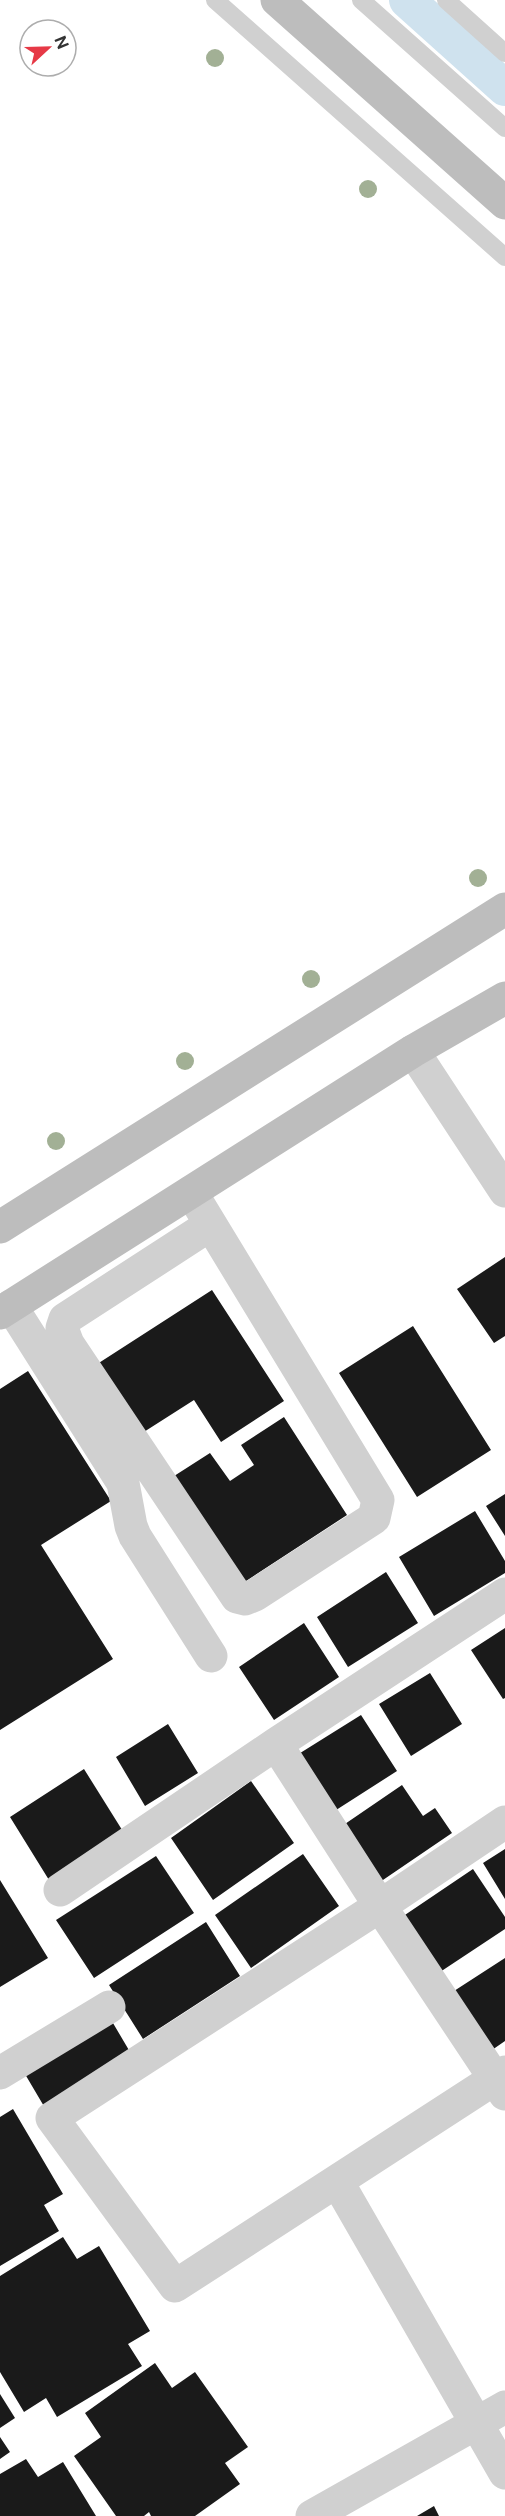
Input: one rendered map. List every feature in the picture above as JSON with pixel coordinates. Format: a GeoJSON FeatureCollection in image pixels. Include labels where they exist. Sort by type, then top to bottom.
{"type":"FeatureCollection","features":[{"type":"Feature","properties":{"kind":"street"},"geometry":{"type":"LineString","coordinates":[[278,0],[505,203]]}},
{"type":"Feature","properties":{"kind":"street"},"geometry":{"type":"LineString","coordinates":[[0,1227],[505,909]]}},
{"type":"Feature","properties":{"kind":"street"},"geometry":{"type":"LineString","coordinates":[[211,1656],[135,1536],[123,1484],[5,1310],[413,1051],[505,998]]}},
{"type":"Feature","properties":{"kind":"street"},"geometry":{"type":"LineString","coordinates":[[413,1051],[505,1191]]}},
{"type":"Feature","properties":{"kind":"street"},"geometry":{"type":"LineString","coordinates":[[191,1192],[378,1500],[374,1518],[255,1595],[245,1599],[237,1597],[230,1587],[68,1344],[62,1328],[64,1319],[210,1225]]}},
{"type":"Feature","properties":{"kind":"street"},"geometry":{"type":"LineString","coordinates":[[60,1890],[276,1744],[505,1594]]}},
{"type":"Feature","properties":{"kind":"street"},"geometry":{"type":"LineString","coordinates":[[276,1744],[380,1906],[502,2082],[337,2181],[175,2286],[52,2118],[380,1906],[505,1822]]}},
{"type":"Feature","properties":{"kind":"street"},"geometry":{"type":"LineString","coordinates":[[0,2073],[109,2007]]}},
{"type":"Feature","properties":{"kind":"street"},"geometry":{"type":"LineString","coordinates":[[337,2181],[505,2473]]}},
{"type":"Feature","properties":{"kind":"street"},"geometry":{"type":"LineString","coordinates":[[312,2516],[505,2407]]}},
{"type":"Feature","properties":{"kind":"lane"},"geometry":{"type":"LineString","coordinates":[[215,0],[505,257]]}},
{"type":"Feature","properties":{"kind":"lane"},"geometry":{"type":"LineString","coordinates":[[361,0],[505,128]]}},
{"type":"Feature","properties":{"kind":"lane"},"geometry":{"type":"LineString","coordinates":[[446,0],[505,54]]}},
{"type":"Feature","properties":{"kind":"building"},"geometry":{"type":"Polygon","coordinates":[[[505,1257],[505,1336],[494,1343],[457,1289],[505,1257]]]}},
{"type":"Feature","properties":{"kind":"building"},"geometry":{"type":"Polygon","coordinates":[[[212,1290],[284,1401],[221,1442],[194,1400],[136,1437],[91,1368],[212,1290]]]}},
{"type":"Feature","properties":{"kind":"building"},"geometry":{"type":"Polygon","coordinates":[[[413,1326],[491,1450],[417,1497],[339,1373],[413,1326]]]}},
{"type":"Feature","properties":{"kind":"building"},"geometry":{"type":"Polygon","coordinates":[[[28,1371],[111,1501],[41,1545],[113,1659],[0,1730],[0,1389],[28,1371]]]}},
{"type":"Feature","properties":{"kind":"building"},"geometry":{"type":"Polygon","coordinates":[[[284,1417],[347,1515],[240,1585],[171,1478],[210,1453],[230,1481],[254,1465],[241,1445],[284,1417]]]}},
{"type":"Feature","properties":{"kind":"building"},"geometry":{"type":"Polygon","coordinates":[[[505,1494],[505,1536],[486,1506],[505,1494]]]}},
{"type":"Feature","properties":{"kind":"building"},"geometry":{"type":"Polygon","coordinates":[[[475,1511],[505,1561],[505,1573],[434,1616],[399,1557],[475,1511]]]}},
{"type":"Feature","properties":{"kind":"building"},"geometry":{"type":"Polygon","coordinates":[[[386,1572],[418,1623],[348,1667],[317,1617],[386,1572]]]}},
{"type":"Feature","properties":{"kind":"building"},"geometry":{"type":"Polygon","coordinates":[[[304,1623],[339,1677],[274,1720],[239,1667],[304,1623]]]}},
{"type":"Feature","properties":{"kind":"building"},"geometry":{"type":"Polygon","coordinates":[[[505,1628],[505,1698],[503,1699],[471,1650],[505,1628]]]}},
{"type":"Feature","properties":{"kind":"building"},"geometry":{"type":"Polygon","coordinates":[[[430,1673],[462,1724],[411,1756],[379,1704],[430,1673]]]}},
{"type":"Feature","properties":{"kind":"building"},"geometry":{"type":"Polygon","coordinates":[[[361,1715],[397,1771],[333,1812],[297,1755],[361,1715]]]}},
{"type":"Feature","properties":{"kind":"building"},"geometry":{"type":"Polygon","coordinates":[[[168,1724],[198,1773],[145,1806],[116,1757],[168,1724]]]}},
{"type":"Feature","properties":{"kind":"building"},"geometry":{"type":"Polygon","coordinates":[[[84,1769],[124,1833],[49,1880],[10,1817],[84,1769]]]}},
{"type":"Feature","properties":{"kind":"building"},"geometry":{"type":"Polygon","coordinates":[[[251,1781],[294,1843],[213,1900],[171,1838],[251,1781]]]}},
{"type":"Feature","properties":{"kind":"building"},"geometry":{"type":"Polygon","coordinates":[[[402,1785],[423,1816],[435,1808],[452,1833],[380,1882],[342,1826],[402,1785]]]}},
{"type":"Feature","properties":{"kind":"building"},"geometry":{"type":"Polygon","coordinates":[[[505,1849],[505,1899],[483,1863],[505,1849]]]}},
{"type":"Feature","properties":{"kind":"building"},"geometry":{"type":"Polygon","coordinates":[[[303,1854],[339,1906],[251,1968],[215,1915],[303,1854]]]}},
{"type":"Feature","properties":{"kind":"building"},"geometry":{"type":"Polygon","coordinates":[[[156,1856],[194,1913],[94,1978],[56,1920],[156,1856]]]}},
{"type":"Feature","properties":{"kind":"building"},"geometry":{"type":"Polygon","coordinates":[[[473,1869],[505,1917],[505,1929],[434,1976],[396,1921],[473,1869]]]}},
{"type":"Feature","properties":{"kind":"building"},"geometry":{"type":"Polygon","coordinates":[[[0,1880],[48,1958],[0,1987],[0,1880]]]}},
{"type":"Feature","properties":{"kind":"building"},"geometry":{"type":"Polygon","coordinates":[[[206,1922],[240,1976],[143,2039],[109,1985],[206,1922]]]}},
{"type":"Feature","properties":{"kind":"building"},"geometry":{"type":"Polygon","coordinates":[[[505,1958],[505,2041],[492,2050],[454,1991],[505,1958]]]}},
{"type":"Feature","properties":{"kind":"building"},"geometry":{"type":"Polygon","coordinates":[[[110,2018],[133,2057],[45,2108],[22,2069],[110,2018]]]}},
{"type":"Feature","properties":{"kind":"building"},"geometry":{"type":"Polygon","coordinates":[[[13,2109],[63,2194],[44,2205],[59,2231],[0,2266],[0,2117],[13,2109]]]}},
{"type":"Feature","properties":{"kind":"building"},"geometry":{"type":"Polygon","coordinates":[[[63,2237],[77,2259],[99,2246],[150,2331],[128,2344],[142,2366],[57,2417],[46,2398],[24,2412],[0,2372],[0,2276],[63,2237]]]}},
{"type":"Feature","properties":{"kind":"building"},"geometry":{"type":"Polygon","coordinates":[[[155,2363],[172,2388],[195,2372],[248,2447],[225,2463],[240,2484],[195,2516],[151,2516],[149,2512],[144,2516],[116,2516],[74,2456],[101,2437],[85,2413],[155,2363]]]}},
{"type":"Feature","properties":{"kind":"building"},"geometry":{"type":"Polygon","coordinates":[[[0,2394],[15,2418],[0,2428],[0,2394]]]}},
{"type":"Feature","properties":{"kind":"building"},"geometry":{"type":"Polygon","coordinates":[[[0,2437],[10,2452],[0,2459],[0,2437]]]}},
{"type":"Feature","properties":{"kind":"building"},"geometry":{"type":"Polygon","coordinates":[[[26,2459],[38,2477],[63,2462],[96,2516],[0,2516],[0,2474],[26,2459]]]}},
{"type":"Feature","properties":{"kind":"building"},"geometry":{"type":"Polygon","coordinates":[[[434,2506],[439,2516],[417,2516],[434,2506]]]}},
{"type":"Feature","properties":{"kind":"waterway"},"geometry":{"type":"LineString","coordinates":[[407,0],[505,88]]}}]}
